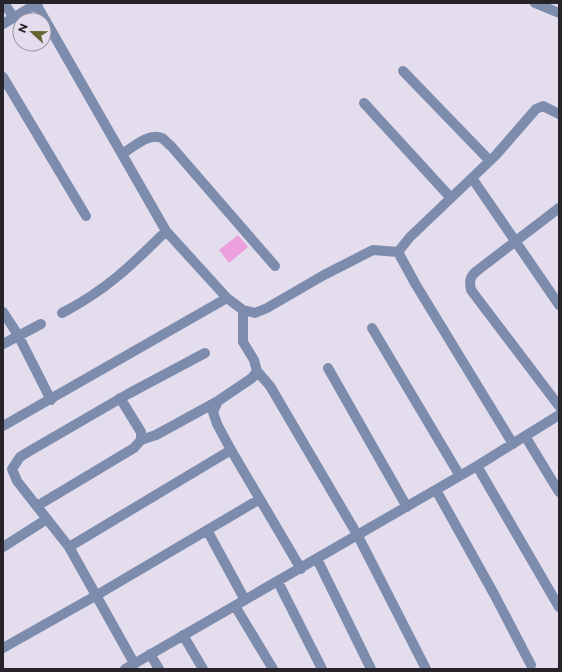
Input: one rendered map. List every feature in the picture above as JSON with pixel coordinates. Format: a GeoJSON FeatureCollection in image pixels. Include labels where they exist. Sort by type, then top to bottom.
{"type":"FeatureCollection","features":[{"type":"Feature","properties":{"kind":"street"},"geometry":{"type":"LineString","coordinates":[[4,3],[12,15]]}},
{"type":"Feature","properties":{"kind":"street"},"geometry":{"type":"LineString","coordinates":[[535,3],[559,13]]}},
{"type":"Feature","properties":{"kind":"street"},"geometry":{"type":"LineString","coordinates":[[24,12],[37,4],[166,231],[227,298],[243,310],[255,313],[267,308],[324,275],[373,250],[398,252]]}},
{"type":"Feature","properties":{"kind":"street"},"geometry":{"type":"LineString","coordinates":[[3,24],[12,19]]}},
{"type":"Feature","properties":{"kind":"street"},"geometry":{"type":"LineString","coordinates":[[403,71],[490,161]]}},
{"type":"Feature","properties":{"kind":"street"},"geometry":{"type":"LineString","coordinates":[[3,77],[86,216]]}},
{"type":"Feature","properties":{"kind":"street"},"geometry":{"type":"LineString","coordinates":[[364,103],[451,198]]}},
{"type":"Feature","properties":{"kind":"street"},"geometry":{"type":"LineString","coordinates":[[398,252],[410,237],[490,161],[536,109],[543,106],[559,114]]}},
{"type":"Feature","properties":{"kind":"street"},"geometry":{"type":"LineString","coordinates":[[122,154],[148,138],[162,138],[171,146],[275,266]]}},
{"type":"Feature","properties":{"kind":"street"},"geometry":{"type":"LineString","coordinates":[[472,178],[514,242],[559,305]]}},
{"type":"Feature","properties":{"kind":"street"},"geometry":{"type":"LineString","coordinates":[[559,208],[471,276],[469,283],[471,290],[559,406]]}},
{"type":"Feature","properties":{"kind":"street"},"geometry":{"type":"LineString","coordinates":[[62,313],[106,287],[130,267],[166,231]]}},
{"type":"Feature","properties":{"kind":"street"},"geometry":{"type":"LineString","coordinates":[[398,252],[420,292],[513,444]]}},
{"type":"Feature","properties":{"kind":"street"},"geometry":{"type":"LineString","coordinates":[[3,426],[51,400],[227,298]]}},
{"type":"Feature","properties":{"kind":"street"},"geometry":{"type":"LineString","coordinates":[[243,310],[243,342],[254,360],[257,371],[270,386],[358,536],[426,669]]}},
{"type":"Feature","properties":{"kind":"street"},"geometry":{"type":"LineString","coordinates":[[3,312],[18,335],[51,400]]}},
{"type":"Feature","properties":{"kind":"street"},"geometry":{"type":"LineString","coordinates":[[3,344],[41,324]]}},
{"type":"Feature","properties":{"kind":"street"},"geometry":{"type":"LineString","coordinates":[[372,328],[460,476]]}},
{"type":"Feature","properties":{"kind":"street"},"geometry":{"type":"LineString","coordinates":[[134,663],[69,547],[17,481],[12,469],[20,457],[120,398],[205,353]]}},
{"type":"Feature","properties":{"kind":"street"},"geometry":{"type":"LineString","coordinates":[[328,368],[407,507]]}},
{"type":"Feature","properties":{"kind":"street"},"geometry":{"type":"LineString","coordinates":[[37,506],[134,448],[141,440],[156,435],[218,401],[252,378],[257,371]]}},
{"type":"Feature","properties":{"kind":"street"},"geometry":{"type":"LineString","coordinates":[[120,398],[141,432],[141,440]]}},
{"type":"Feature","properties":{"kind":"street"},"geometry":{"type":"LineString","coordinates":[[218,401],[213,412],[217,424],[301,569]]}},
{"type":"Feature","properties":{"kind":"street"},"geometry":{"type":"LineString","coordinates":[[125,669],[358,536],[477,466],[559,415]]}},
{"type":"Feature","properties":{"kind":"street"},"geometry":{"type":"LineString","coordinates":[[525,436],[559,492]]}},
{"type":"Feature","properties":{"kind":"street"},"geometry":{"type":"LineString","coordinates":[[69,547],[231,450]]}},
{"type":"Feature","properties":{"kind":"street"},"geometry":{"type":"LineString","coordinates":[[477,466],[559,607]]}},
{"type":"Feature","properties":{"kind":"street"},"geometry":{"type":"LineString","coordinates":[[436,490],[494,594],[531,665]]}},
{"type":"Feature","properties":{"kind":"street"},"geometry":{"type":"LineString","coordinates":[[3,648],[97,595],[260,499]]}},
{"type":"Feature","properties":{"kind":"street"},"geometry":{"type":"LineString","coordinates":[[3,547],[47,519]]}},
{"type":"Feature","properties":{"kind":"street"},"geometry":{"type":"LineString","coordinates":[[207,530],[245,600]]}},
{"type":"Feature","properties":{"kind":"street"},"geometry":{"type":"LineString","coordinates":[[317,559],[371,669]]}},
{"type":"Feature","properties":{"kind":"street"},"geometry":{"type":"LineString","coordinates":[[278,582],[322,669]]}},
{"type":"Feature","properties":{"kind":"street"},"geometry":{"type":"LineString","coordinates":[[235,606],[273,669]]}},
{"type":"Feature","properties":{"kind":"street"},"geometry":{"type":"LineString","coordinates":[[183,635],[203,669]]}},
{"type":"Feature","properties":{"kind":"street"},"geometry":{"type":"LineString","coordinates":[[150,654],[159,669]]}},
{"type":"Feature","properties":{"kind":"building"},"geometry":{"type":"Polygon","coordinates":[[[238,235],[248,247],[229,263],[219,250],[238,235]]]}}]}
